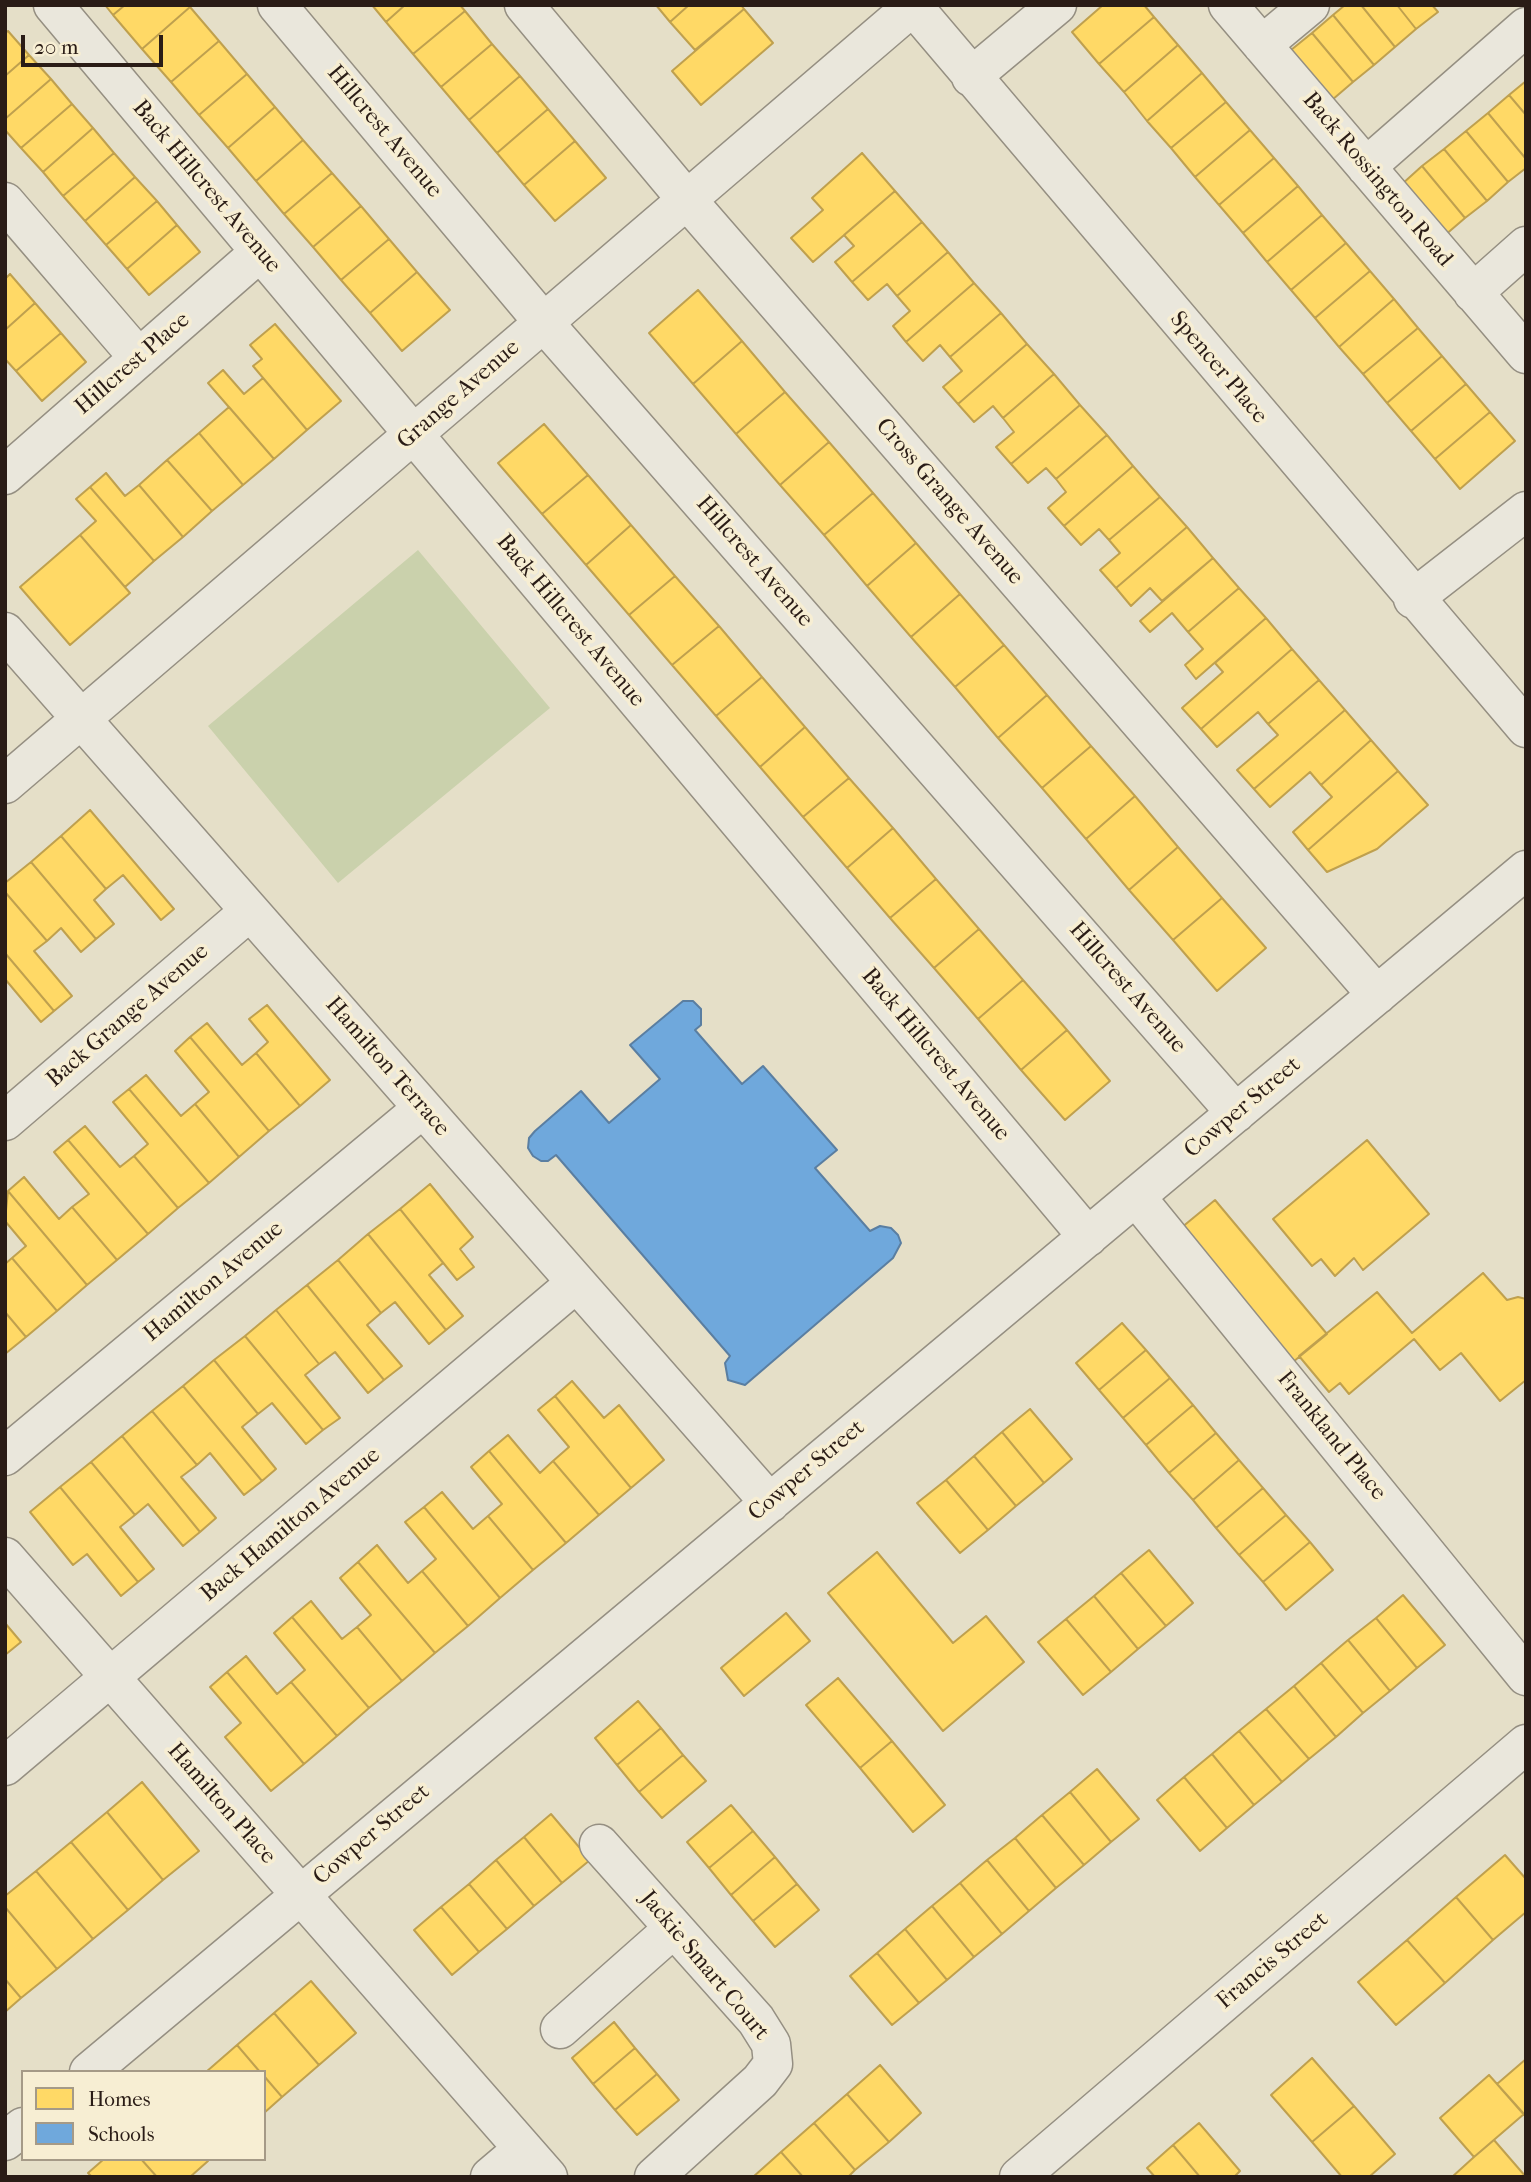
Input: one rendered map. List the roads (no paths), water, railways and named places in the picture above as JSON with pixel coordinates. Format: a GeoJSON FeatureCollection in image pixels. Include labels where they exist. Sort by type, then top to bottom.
{"type":"FeatureCollection","features":[{"type":"Feature","properties":{"kind":"street","name":"Back Hillcrest Avenue"},"geometry":{"type":"LineString","coordinates":[[53,5],[1088,1237]]}},
{"type":"Feature","properties":{"kind":"street","name":"Hillcrest Avenue"},"geometry":{"type":"LineString","coordinates":[[277,5],[544,323],[1237,1112]]}},
{"type":"Feature","properties":{"kind":"street","name":"Cross Grange Avenue"},"geometry":{"type":"LineString","coordinates":[[524,5],[687,200],[1377,995]]}},
{"type":"Feature","properties":{"kind":"street"},"geometry":{"type":"LineString","coordinates":[[971,77],[1057,5]]}},
{"type":"Feature","properties":{"kind":"street","name":"Back Rossington Road"},"geometry":{"type":"LineString","coordinates":[[1228,5],[1526,354]]}},
{"type":"Feature","properties":{"kind":"street"},"geometry":{"type":"LineString","coordinates":[[1262,45],[1310,5]]}},
{"type":"Feature","properties":{"kind":"street","name":"Grange Avenue"},"geometry":{"type":"LineString","coordinates":[[5,784],[913,6]]}},
{"type":"Feature","properties":{"kind":"street","name":"Spencer Place"},"geometry":{"type":"LineString","coordinates":[[913,6],[1413,599],[1526,728]]}},
{"type":"Feature","properties":{"kind":"street"},"geometry":{"type":"LineString","coordinates":[[1366,167],[1526,27]]}},
{"type":"Feature","properties":{"kind":"street"},"geometry":{"type":"LineString","coordinates":[[5,202],[139,358]]}},
{"type":"Feature","properties":{"kind":"street"},"geometry":{"type":"LineString","coordinates":[[1473,293],[1526,246]]}},
{"type":"Feature","properties":{"kind":"street","name":"Hillcrest Place"},"geometry":{"type":"LineString","coordinates":[[12,455],[139,358],[260,252]]}},
{"type":"Feature","properties":{"kind":"street"},"geometry":{"type":"LineString","coordinates":[[1413,599],[1526,510]]}},
{"type":"Feature","properties":{"kind":"street","name":"Hamilton Terrace"},"geometry":{"type":"LineString","coordinates":[[5,632],[769,1503]]}},
{"type":"Feature","properties":{"kind":"street","name":"Cowper Street"},"geometry":{"type":"LineString","coordinates":[[91,2070],[1526,870]]}},
{"type":"Feature","properties":{"kind":"street","name":"Back Grange Avenue"},"geometry":{"type":"LineString","coordinates":[[5,1121],[250,911]]}},
{"type":"Feature","properties":{"kind":"street","name":"Hamilton Avenue"},"geometry":{"type":"LineString","coordinates":[[5,1456],[423,1108]]}},
{"type":"Feature","properties":{"kind":"street","name":"Frankland Place"},"geometry":{"type":"LineString","coordinates":[[1136,1197],[1526,1676]]}},
{"type":"Feature","properties":{"kind":"street","name":"Back Hamilton Avenue"},"geometry":{"type":"LineString","coordinates":[[5,1766],[576,1283]]}},
{"type":"Feature","properties":{"kind":"street","name":"Hamilton Place"},"geometry":{"type":"LineString","coordinates":[[5,1557],[548,2177]]}},
{"type":"Feature","properties":{"kind":"street","name":"Francis Street"},"geometry":{"type":"LineString","coordinates":[[1019,2177],[1526,1744]]}},
{"type":"Feature","properties":{"kind":"street","name":"Jackie Smart Court"},"geometry":{"type":"LineString","coordinates":[[599,1844],[756,2020],[771,2045],[773,2064],[760,2081],[654,2177]]}},
{"type":"Feature","properties":{"kind":"street"},"geometry":{"type":"LineString","coordinates":[[560,2029],[673,1929]]}},
{"type":"Feature","properties":{"kind":"street"},"geometry":{"type":"LineString","coordinates":[[5,2141],[21,2129]]}},
{"type":"Feature","properties":{"kind":"street"},"geometry":{"type":"LineString","coordinates":[[490,2177],[523,2149]]}}]}
